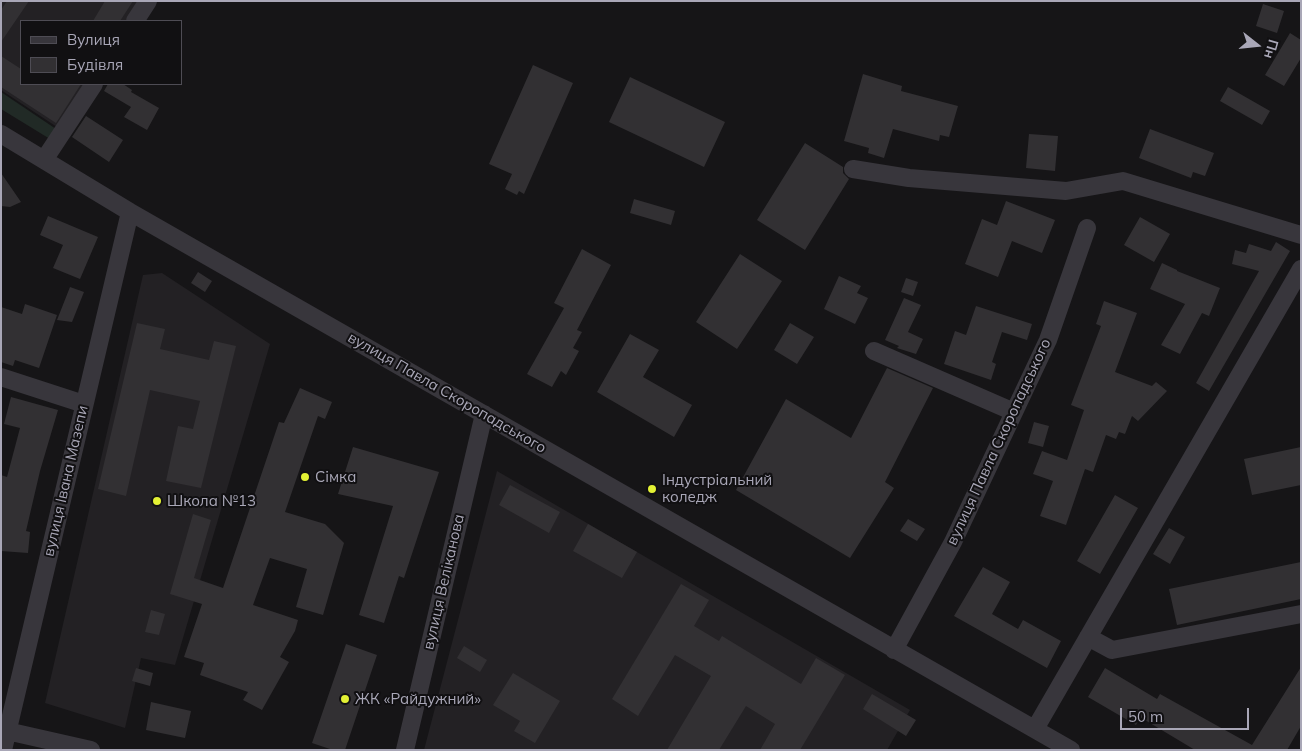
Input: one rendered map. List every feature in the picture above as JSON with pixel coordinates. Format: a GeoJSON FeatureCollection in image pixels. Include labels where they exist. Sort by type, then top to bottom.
{"type":"FeatureCollection","features":[{"type":"Feature","properties":{"kind":"street"},"geometry":{"type":"LineString","coordinates":[[136,20],[148,1]]}},
{"type":"Feature","properties":{"kind":"street"},"geometry":{"type":"LineString","coordinates":[[44,160],[93,85]]}},
{"type":"Feature","properties":{"kind":"street","name":"вулиця Павла Скоропадського"},"geometry":{"type":"LineString","coordinates":[[1,134],[130,212],[1071,750]]}},
{"type":"Feature","properties":{"kind":"street"},"geometry":{"type":"LineString","coordinates":[[853,169],[909,178],[1066,191],[1124,181],[1301,234]]}},
{"type":"Feature","properties":{"kind":"street","name":"вулиця Івана Мазепи"},"geometry":{"type":"LineString","coordinates":[[3,750],[130,212]]}},
{"type":"Feature","properties":{"kind":"street","name":"вулиця Павла Скоропадського"},"geometry":{"type":"LineString","coordinates":[[894,650],[953,542],[1048,340],[1087,228]]}},
{"type":"Feature","properties":{"kind":"street"},"geometry":{"type":"LineString","coordinates":[[1035,728],[1301,269]]}},
{"type":"Feature","properties":{"kind":"street"},"geometry":{"type":"LineString","coordinates":[[874,351],[1014,412]]}},
{"type":"Feature","properties":{"kind":"street"},"geometry":{"type":"LineString","coordinates":[[1,377],[84,404]]}},
{"type":"Feature","properties":{"kind":"street","name":"вулиця Веліканова"},"geometry":{"type":"LineString","coordinates":[[405,750],[484,414]]}},
{"type":"Feature","properties":{"kind":"street"},"geometry":{"type":"LineString","coordinates":[[1088,637],[1112,650],[1301,614]]}},
{"type":"Feature","properties":{"kind":"street"},"geometry":{"type":"LineString","coordinates":[[7,730],[91,750]]}},
{"type":"Feature","properties":{"kind":"shaded area"},"geometry":{"type":"Polygon","coordinates":[[[1,1],[139,1],[127,20],[20,20],[20,85],[84,85],[57,127],[1,90],[1,1]]]}},
{"type":"Feature","properties":{"kind":"shaded area"},"geometry":{"type":"Polygon","coordinates":[[[1,92],[56,129],[50,139],[1,109],[1,92]]]}},
{"type":"Feature","properties":{"kind":"shaded area","name":"Школа №13"},"geometry":{"type":"Polygon","coordinates":[[[162,273],[270,344],[175,665],[141,658],[125,728],[45,703],[143,275],[162,273]]]}},
{"type":"Feature","properties":{"kind":"shaded area"},"geometry":{"type":"Polygon","coordinates":[[[497,471],[910,710],[887,750],[424,750],[497,471]]]}},
{"type":"Feature","properties":{"kind":"building"},"geometry":{"type":"Polygon","coordinates":[[[7,1],[29,1],[1,42],[1,10],[7,1]]]}},
{"type":"Feature","properties":{"kind":"building"},"geometry":{"type":"Polygon","coordinates":[[[105,1],[133,1],[121,20],[94,20],[105,1]]]}},
{"type":"Feature","properties":{"kind":"building"},"geometry":{"type":"Polygon","coordinates":[[[1263,4],[1284,11],[1277,33],[1256,26],[1263,4]]]}},
{"type":"Feature","properties":{"kind":"building"},"geometry":{"type":"Polygon","coordinates":[[[1290,33],[1301,40],[1301,58],[1284,86],[1265,75],[1290,33]]]}},
{"type":"Feature","properties":{"kind":"building"},"geometry":{"type":"Polygon","coordinates":[[[1,56],[20,68],[20,85],[80,85],[56,123],[1,87],[1,56]]]}},
{"type":"Feature","properties":{"kind":"building"},"geometry":{"type":"Polygon","coordinates":[[[533,65],[573,83],[524,194],[519,191],[517,195],[505,189],[512,174],[489,164],[533,65]]]}},
{"type":"Feature","properties":{"kind":"building"},"geometry":{"type":"Polygon","coordinates":[[[863,74],[902,86],[901,91],[958,106],[949,137],[940,135],[939,141],[893,129],[884,158],[868,153],[869,148],[844,141],[863,74]]]}},
{"type":"Feature","properties":{"kind":"building"},"geometry":{"type":"Polygon","coordinates":[[[630,77],[725,122],[704,167],[609,122],[630,77]]]}},
{"type":"Feature","properties":{"kind":"building"},"geometry":{"type":"Polygon","coordinates":[[[107,85],[124,85],[132,90],[131,92],[159,108],[147,130],[124,117],[131,107],[104,91],[107,85]]]}},
{"type":"Feature","properties":{"kind":"building"},"geometry":{"type":"Polygon","coordinates":[[[1228,87],[1270,111],[1262,125],[1220,101],[1228,87]]]}},
{"type":"Feature","properties":{"kind":"building"},"geometry":{"type":"Polygon","coordinates":[[[86,116],[123,140],[109,162],[72,137],[86,116]]]}},
{"type":"Feature","properties":{"kind":"building"},"geometry":{"type":"Polygon","coordinates":[[[1150,129],[1214,153],[1205,176],[1193,172],[1191,178],[1139,158],[1150,129]]]}},
{"type":"Feature","properties":{"kind":"building"},"geometry":{"type":"Polygon","coordinates":[[[1029,134],[1058,136],[1055,171],[1026,168],[1029,134]]]}},
{"type":"Feature","properties":{"kind":"building"},"geometry":{"type":"Polygon","coordinates":[[[805,143],[843,167],[843,173],[849,179],[805,250],[757,220],[805,143]]]}},
{"type":"Feature","properties":{"kind":"building"},"geometry":{"type":"Polygon","coordinates":[[[1,173],[21,202],[10,207],[1,206],[1,173]]]}},
{"type":"Feature","properties":{"kind":"building"},"geometry":{"type":"Polygon","coordinates":[[[634,199],[675,211],[671,225],[630,213],[634,199]]]}},
{"type":"Feature","properties":{"kind":"building"},"geometry":{"type":"Polygon","coordinates":[[[1006,201],[1055,220],[1042,253],[1012,241],[998,277],[965,264],[982,219],[997,225],[1006,201]]]}},
{"type":"Feature","properties":{"kind":"building"},"geometry":{"type":"Polygon","coordinates":[[[48,216],[98,237],[80,279],[53,268],[63,245],[40,235],[48,216]]]}},
{"type":"Feature","properties":{"kind":"building"},"geometry":{"type":"Polygon","coordinates":[[[1140,217],[1170,234],[1154,262],[1124,245],[1140,217]]]}},
{"type":"Feature","properties":{"kind":"building"},"geometry":{"type":"Polygon","coordinates":[[[1276,242],[1290,251],[1209,391],[1196,383],[1259,271],[1232,264],[1235,250],[1246,253],[1249,244],[1271,251],[1276,242]]]}},
{"type":"Feature","properties":{"kind":"building"},"geometry":{"type":"Polygon","coordinates":[[[582,249],[611,265],[577,330],[582,332],[573,348],[579,351],[566,375],[561,371],[552,387],[527,374],[564,308],[554,303],[582,249]]]}},
{"type":"Feature","properties":{"kind":"building"},"geometry":{"type":"Polygon","coordinates":[[[740,254],[782,281],[737,349],[696,322],[740,254]]]}},
{"type":"Feature","properties":{"kind":"building"},"geometry":{"type":"Polygon","coordinates":[[[1162,263],[1220,288],[1209,316],[1202,313],[1180,354],[1161,345],[1185,304],[1150,289],[1162,263]]]}},
{"type":"Feature","properties":{"kind":"building"},"geometry":{"type":"Polygon","coordinates":[[[198,272],[212,281],[205,292],[191,283],[198,272]]]}},
{"type":"Feature","properties":{"kind":"building"},"geometry":{"type":"Polygon","coordinates":[[[839,276],[861,286],[857,293],[868,298],[855,324],[824,309],[839,276]]]}},
{"type":"Feature","properties":{"kind":"building"},"geometry":{"type":"Polygon","coordinates":[[[906,278],[918,282],[913,296],[901,292],[906,278]]]}},
{"type":"Feature","properties":{"kind":"building"},"geometry":{"type":"Polygon","coordinates":[[[70,287],[84,292],[72,322],[57,320],[70,287]]]}},
{"type":"Feature","properties":{"kind":"building"},"geometry":{"type":"Polygon","coordinates":[[[904,298],[921,305],[908,332],[923,339],[916,354],[897,348],[899,346],[885,340],[904,298]]]}},
{"type":"Feature","properties":{"kind":"building"},"geometry":{"type":"Polygon","coordinates":[[[1104,301],[1137,313],[1115,372],[1152,386],[1156,382],[1167,391],[1138,421],[1132,416],[1125,434],[1119,432],[1116,439],[1106,435],[1093,472],[1085,469],[1066,525],[1040,516],[1053,481],[1033,474],[1042,451],[1067,460],[1084,410],[1071,405],[1101,326],[1096,324],[1104,301]]]}},
{"type":"Feature","properties":{"kind":"building"},"geometry":{"type":"Polygon","coordinates":[[[25,304],[57,315],[39,368],[15,360],[13,366],[1,362],[1,307],[22,314],[25,304]]]}},
{"type":"Feature","properties":{"kind":"building"},"geometry":{"type":"Polygon","coordinates":[[[976,306],[1032,324],[1027,340],[1002,332],[992,362],[996,364],[991,380],[944,364],[955,331],[966,335],[976,306]]]}},
{"type":"Feature","properties":{"kind":"building"},"geometry":{"type":"Polygon","coordinates":[[[137,323],[165,329],[160,349],[209,360],[214,341],[236,346],[201,488],[166,481],[178,426],[193,429],[200,401],[150,390],[126,496],[98,489],[137,323]]]}},
{"type":"Feature","properties":{"kind":"building"},"geometry":{"type":"Polygon","coordinates":[[[790,323],[814,337],[797,364],[774,350],[790,323]]]}},
{"type":"Feature","properties":{"kind":"building"},"geometry":{"type":"Polygon","coordinates":[[[630,334],[659,350],[643,377],[692,405],[674,437],[597,392],[630,334]]]}},
{"type":"Feature","properties":{"kind":"building"},"geometry":{"type":"Polygon","coordinates":[[[887,368],[933,388],[885,482],[894,488],[850,558],[736,490],[786,399],[851,438],[887,368]]]}},
{"type":"Feature","properties":{"kind":"building"},"geometry":{"type":"Polygon","coordinates":[[[300,388],[332,402],[325,419],[318,416],[285,512],[325,524],[344,543],[323,615],[296,607],[307,569],[270,558],[253,605],[298,620],[295,631],[280,657],[289,662],[262,710],[243,700],[248,692],[200,675],[204,663],[184,657],[202,604],[170,594],[193,514],[211,520],[194,578],[223,588],[279,422],[284,423],[300,388]]]}},
{"type":"Feature","properties":{"kind":"building"},"geometry":{"type":"Polygon","coordinates":[[[11,397],[58,410],[40,471],[26,531],[30,532],[28,553],[1,551],[1,475],[7,477],[20,428],[4,424],[11,397]]]}},
{"type":"Feature","properties":{"kind":"building"},"geometry":{"type":"Polygon","coordinates":[[[1034,422],[1049,426],[1043,447],[1028,443],[1034,422]]]}},
{"type":"Feature","properties":{"kind":"building"},"geometry":{"type":"Polygon","coordinates":[[[353,447],[439,472],[404,578],[399,576],[384,623],[359,615],[393,506],[338,494],[353,447]]]}},
{"type":"Feature","properties":{"kind":"building"},"geometry":{"type":"Polygon","coordinates":[[[1301,447],[1301,485],[1252,495],[1244,459],[1301,447]]]}},
{"type":"Feature","properties":{"kind":"building"},"geometry":{"type":"Polygon","coordinates":[[[510,485],[560,512],[549,533],[499,505],[510,485]]]}},
{"type":"Feature","properties":{"kind":"building"},"geometry":{"type":"Polygon","coordinates":[[[1115,495],[1138,508],[1100,574],[1077,561],[1115,495]]]}},
{"type":"Feature","properties":{"kind":"building"},"geometry":{"type":"Polygon","coordinates":[[[908,519],[925,529],[917,541],[900,531],[908,519]]]}},
{"type":"Feature","properties":{"kind":"building"},"geometry":{"type":"Polygon","coordinates":[[[588,524],[637,552],[622,578],[573,551],[588,524]]]}},
{"type":"Feature","properties":{"kind":"building"},"geometry":{"type":"Polygon","coordinates":[[[1169,528],[1185,537],[1170,564],[1153,554],[1169,528]]]}},
{"type":"Feature","properties":{"kind":"building"},"geometry":{"type":"Polygon","coordinates":[[[1301,562],[1301,599],[1177,625],[1169,589],[1301,562]]]}},
{"type":"Feature","properties":{"kind":"building"},"geometry":{"type":"Polygon","coordinates":[[[983,567],[1010,582],[992,614],[1018,629],[1023,620],[1061,641],[1047,668],[954,616],[983,567]]]}},
{"type":"Feature","properties":{"kind":"building"},"geometry":{"type":"Polygon","coordinates":[[[681,584],[709,600],[694,626],[719,641],[722,636],[801,684],[816,658],[845,675],[800,750],[760,750],[775,724],[746,706],[719,750],[667,750],[711,676],[675,655],[638,716],[612,699],[681,584]]]}},
{"type":"Feature","properties":{"kind":"building"},"geometry":{"type":"Polygon","coordinates":[[[151,610],[165,614],[159,635],[145,632],[151,610]]]}},
{"type":"Feature","properties":{"kind":"building","name":"ЖК «Райдужний»"},"geometry":{"type":"Polygon","coordinates":[[[346,644],[377,655],[345,750],[333,750],[312,743],[346,644]]]}},
{"type":"Feature","properties":{"kind":"building"},"geometry":{"type":"Polygon","coordinates":[[[464,646],[487,660],[480,672],[457,658],[464,646]]]}},
{"type":"Feature","properties":{"kind":"building"},"geometry":{"type":"Polygon","coordinates":[[[1301,667],[1301,726],[1287,750],[1195,750],[1140,717],[1136,725],[1088,697],[1105,668],[1157,699],[1160,694],[1252,745],[1301,667]]]}},
{"type":"Feature","properties":{"kind":"building"},"geometry":{"type":"Polygon","coordinates":[[[136,668],[153,673],[150,686],[132,681],[136,668]]]}},
{"type":"Feature","properties":{"kind":"building"},"geometry":{"type":"Polygon","coordinates":[[[513,673],[560,701],[535,743],[514,731],[520,721],[493,705],[513,673]]]}},
{"type":"Feature","properties":{"kind":"building"},"geometry":{"type":"Polygon","coordinates":[[[872,694],[916,720],[906,736],[863,709],[872,694]]]}},
{"type":"Feature","properties":{"kind":"building"},"geometry":{"type":"Polygon","coordinates":[[[151,702],[191,711],[185,738],[146,730],[151,702]]]}},
{"type":"Feature","properties":{"kind":"place","name":"Сімка"},"geometry":{"type":"Point","coordinates":[305,477]}},
{"type":"Feature","properties":{"kind":"place","name":"Індустріальний коледж"},"geometry":{"type":"Point","coordinates":[652,489]}},
{"type":"Feature","properties":{"kind":"place","name":"Школа №13"},"geometry":{"type":"Point","coordinates":[157,501]}},
{"type":"Feature","properties":{"kind":"place","name":"ЖК «Райдужний»"},"geometry":{"type":"Point","coordinates":[345,699]}}]}
